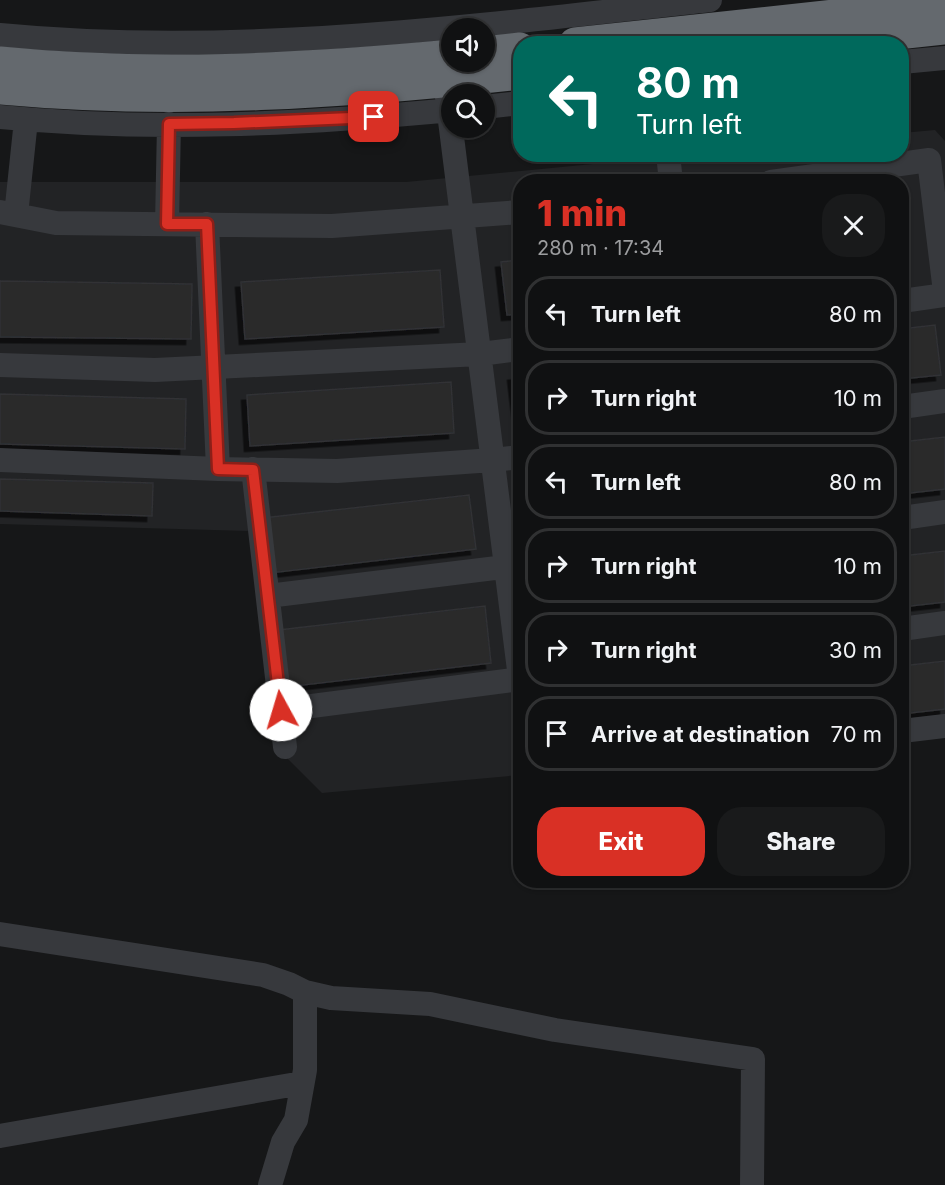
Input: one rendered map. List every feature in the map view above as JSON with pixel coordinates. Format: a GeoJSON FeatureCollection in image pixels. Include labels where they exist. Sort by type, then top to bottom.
{"type":"FeatureCollection","features":[{"type":"Feature","properties":{"kind":"highway"},"geometry":{"type":"LineString","coordinates":[[631,36],[826,8],[945,4]]}},
{"type":"Feature","properties":{"kind":"highway"},"geometry":{"type":"LineString","coordinates":[[495,46],[523,28]]}},
{"type":"Feature","properties":{"kind":"highway"},"geometry":{"type":"LineString","coordinates":[[870,36],[945,28]]}},
{"type":"Feature","properties":{"kind":"highway"},"geometry":{"type":"LineString","coordinates":[[0,63],[43,68],[116,71],[233,70],[371,63],[441,86]]}},
{"type":"Feature","properties":{"kind":"highway"},"geometry":{"type":"LineString","coordinates":[[471,84],[513,75]]}},
{"type":"Feature","properties":{"kind":"highway"},"geometry":{"type":"LineString","coordinates":[[0,88],[115,95],[234,94],[372,87],[441,89]]}},
{"type":"Feature","properties":{"kind":"street"},"geometry":{"type":"LineString","coordinates":[[0,35],[116,43],[232,42],[523,28],[711,0]]}},
{"type":"Feature","properties":{"kind":"street"},"geometry":{"type":"LineString","coordinates":[[909,61],[945,58]]}},
{"type":"Feature","properties":{"kind":"street"},"geometry":{"type":"LineString","coordinates":[[0,117],[115,125],[351,118],[441,91]]}},
{"type":"Feature","properties":{"kind":"street"},"geometry":{"type":"LineString","coordinates":[[495,106],[513,104]]}},
{"type":"Feature","properties":{"kind":"street"},"geometry":{"type":"LineString","coordinates":[[26,120],[8,213],[56,223],[333,226],[513,212]]}},
{"type":"Feature","properties":{"kind":"street"},"geometry":{"type":"LineString","coordinates":[[167,224],[169,124]]}},
{"type":"Feature","properties":{"kind":"street"},"geometry":{"type":"LineString","coordinates":[[454,138],[493,460],[513,561]]}},
{"type":"Feature","properties":{"kind":"street"},"geometry":{"type":"LineString","coordinates":[[828,174],[928,160],[945,294],[909,300]]}},
{"type":"Feature","properties":{"kind":"street"},"geometry":{"type":"LineString","coordinates":[[207,224],[218,469]]}},
{"type":"Feature","properties":{"kind":"street"},"geometry":{"type":"LineString","coordinates":[[0,365],[155,370],[480,354],[513,350]]}},
{"type":"Feature","properties":{"kind":"street"},"geometry":{"type":"LineString","coordinates":[[909,406],[945,401]]}},
{"type":"Feature","properties":{"kind":"street"},"geometry":{"type":"LineString","coordinates":[[0,460],[218,469],[337,471],[513,457]]}},
{"type":"Feature","properties":{"kind":"street"},"geometry":{"type":"LineString","coordinates":[[253,470],[285,747]]}},
{"type":"Feature","properties":{"kind":"street"},"geometry":{"type":"LineString","coordinates":[[909,517],[945,512]]}},
{"type":"Feature","properties":{"kind":"street"},"geometry":{"type":"LineString","coordinates":[[268,596],[513,566]]}},
{"type":"Feature","properties":{"kind":"street"},"geometry":{"type":"LineString","coordinates":[[909,628],[945,623]]}},
{"type":"Feature","properties":{"kind":"street"},"geometry":{"type":"LineString","coordinates":[[281,710],[513,679]]}},
{"type":"Feature","properties":{"kind":"street"},"geometry":{"type":"LineString","coordinates":[[909,730],[945,726]]}},
{"type":"Feature","properties":{"kind":"street"},"geometry":{"type":"LineString","coordinates":[[0,934],[263,975],[305,992],[331,998],[430,1004],[555,1030],[753,1059],[752,1185]]}},
{"type":"Feature","properties":{"kind":"street"},"geometry":{"type":"LineString","coordinates":[[270,1185],[283,1142],[296,1120],[305,1070],[305,992]]}},
{"type":"Feature","properties":{"kind":"street"},"geometry":{"type":"LineString","coordinates":[[0,1136],[302,1083]]}},
{"type":"Feature","properties":{"kind":"shaded area"},"geometry":{"type":"Polygon","coordinates":[[[935,130],[945,141],[945,735],[909,738],[909,174],[513,174],[513,776],[322,793],[275,746],[249,531],[0,524],[0,182],[406,182],[613,162],[909,162],[909,132],[935,130]]]}},
{"type":"Feature","properties":{"kind":"building"},"geometry":{"type":"Polygon","coordinates":[[[513,261],[513,315],[507,315],[501,262],[513,261]]]}},
{"type":"Feature","properties":{"kind":"building"},"geometry":{"type":"Polygon","coordinates":[[[440,270],[444,327],[245,339],[241,282],[440,270]]]}},
{"type":"Feature","properties":{"kind":"building"},"geometry":{"type":"Polygon","coordinates":[[[0,281],[192,284],[191,339],[0,337],[0,281]]]}},
{"type":"Feature","properties":{"kind":"building"},"geometry":{"type":"Polygon","coordinates":[[[935,325],[941,375],[909,378],[909,328],[935,325]]]}},
{"type":"Feature","properties":{"kind":"building"},"geometry":{"type":"Polygon","coordinates":[[[451,382],[454,433],[250,446],[247,395],[451,382]]]}},
{"type":"Feature","properties":{"kind":"building"},"geometry":{"type":"Polygon","coordinates":[[[0,394],[186,399],[185,449],[0,444],[0,394]]]}},
{"type":"Feature","properties":{"kind":"building"},"geometry":{"type":"Polygon","coordinates":[[[945,437],[945,489],[909,493],[909,441],[945,437]]]}},
{"type":"Feature","properties":{"kind":"building"},"geometry":{"type":"Polygon","coordinates":[[[0,479],[153,483],[152,516],[0,511],[0,479]]]}},
{"type":"Feature","properties":{"kind":"building"},"geometry":{"type":"Polygon","coordinates":[[[469,495],[476,549],[270,573],[263,518],[469,495]]]}},
{"type":"Feature","properties":{"kind":"building"},"geometry":{"type":"Polygon","coordinates":[[[945,551],[945,602],[909,606],[909,555],[945,551]]]}},
{"type":"Feature","properties":{"kind":"building"},"geometry":{"type":"Polygon","coordinates":[[[485,606],[491,663],[286,687],[279,630],[485,606]]]}},
{"type":"Feature","properties":{"kind":"building"},"geometry":{"type":"Polygon","coordinates":[[[945,661],[945,709],[909,713],[909,665],[945,661]]]}},
{"type":"Feature","properties":{"kind":"route"},"geometry":{"type":"LineString","coordinates":[[281,710],[253,470],[218,469],[207,224],[167,224],[169,124],[374,117]]}}]}
